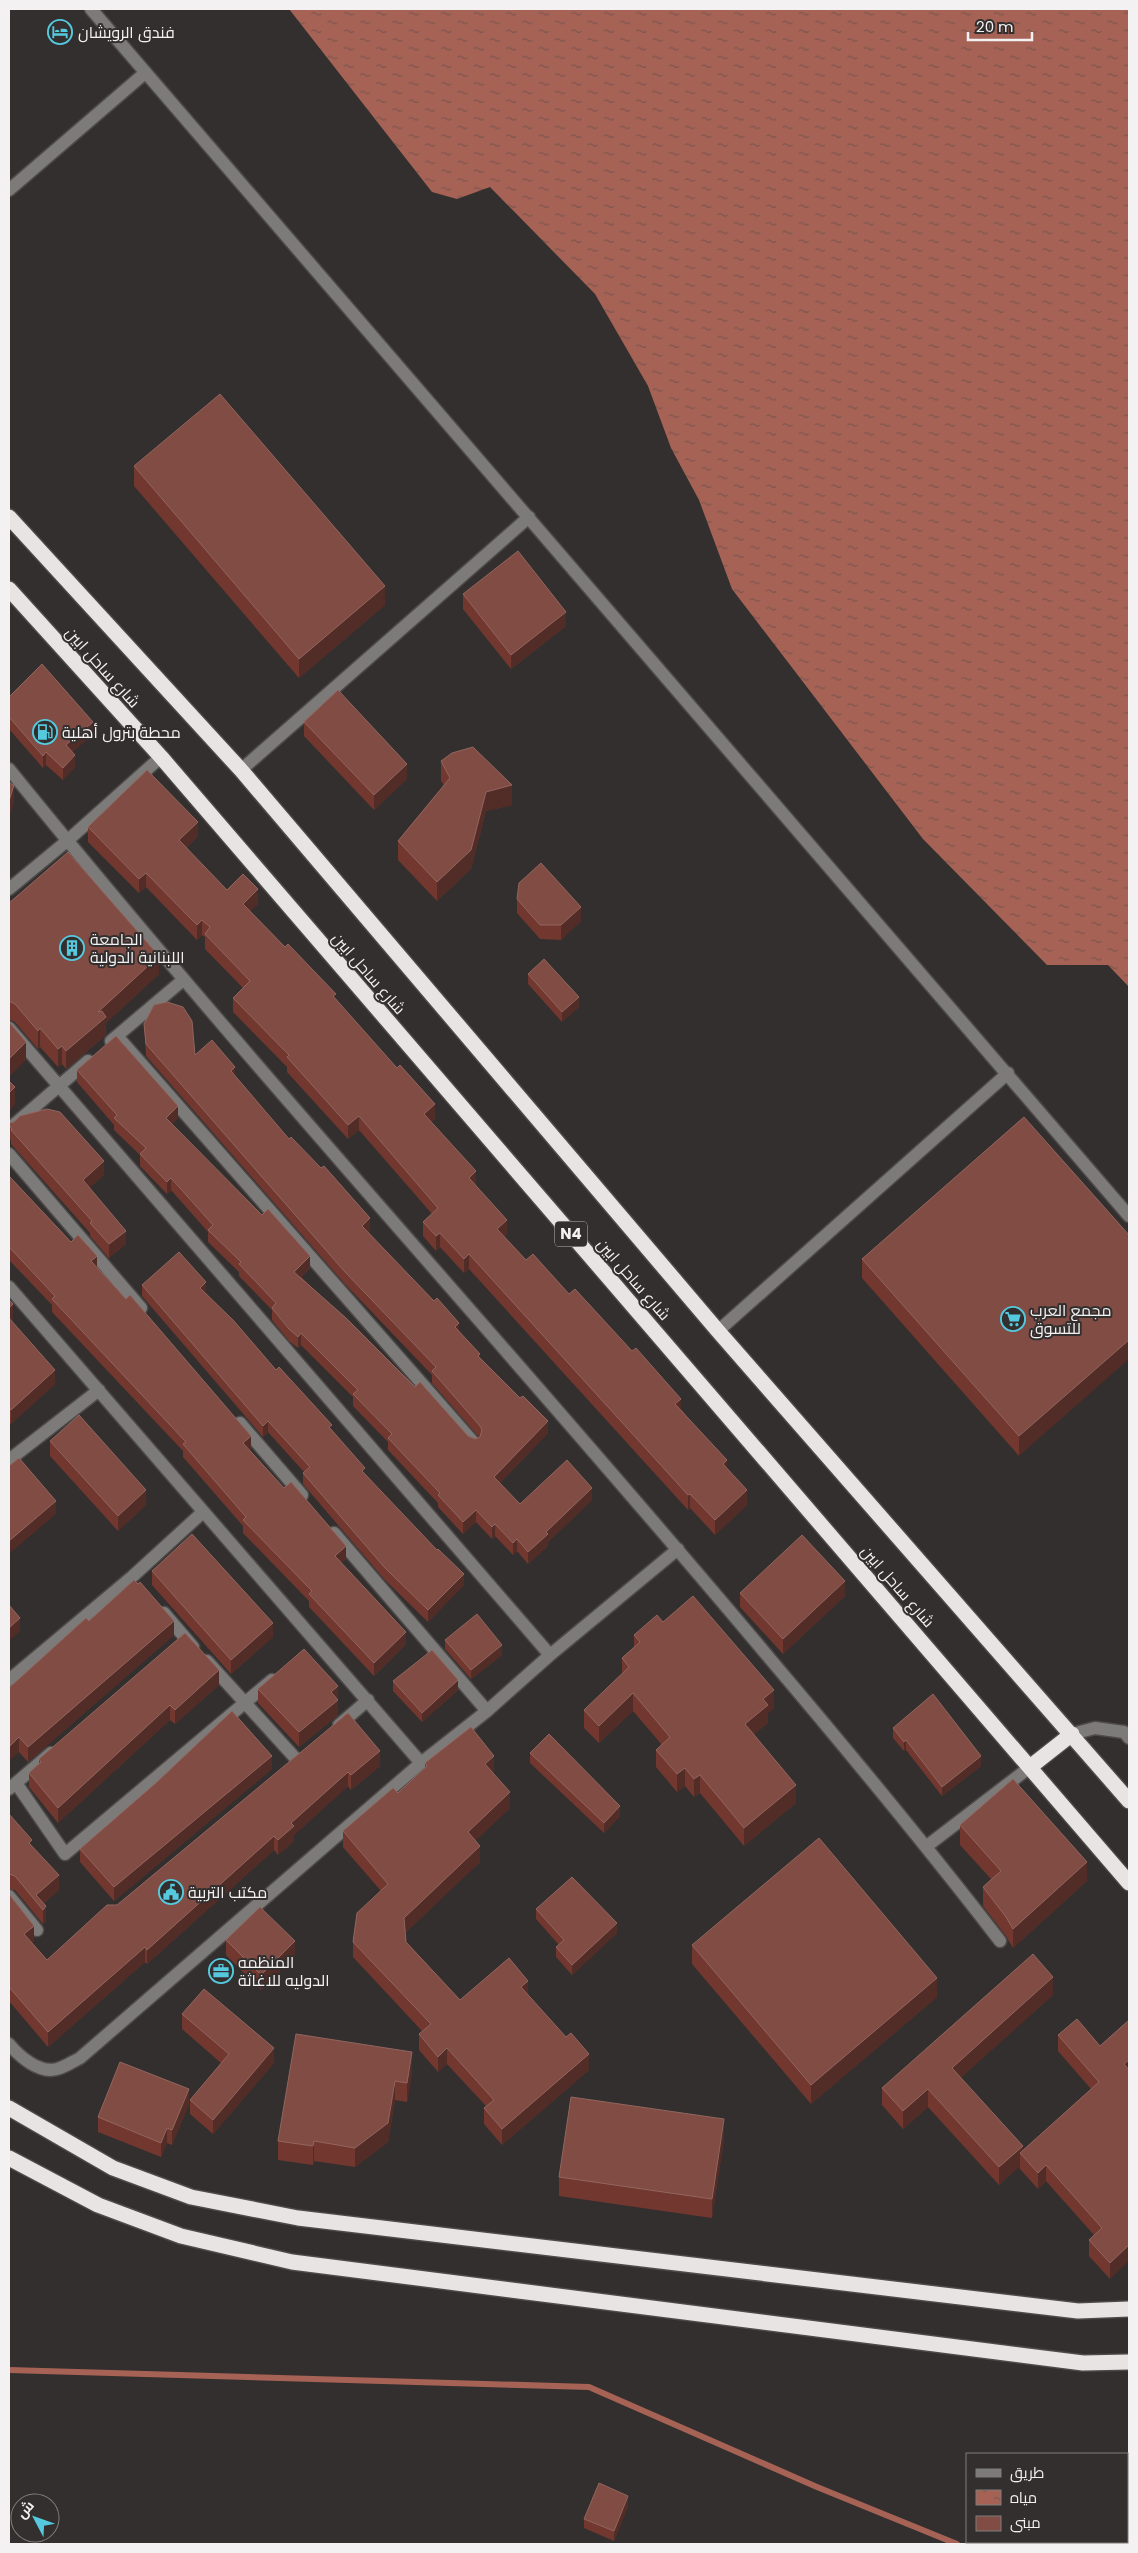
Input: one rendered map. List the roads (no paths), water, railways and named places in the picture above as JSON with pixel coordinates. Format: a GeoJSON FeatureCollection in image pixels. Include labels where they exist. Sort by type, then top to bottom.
{"type":"FeatureCollection","features":[{"type":"Feature","properties":{"kind":"highway","name":"شارع ساحل ابين"},"geometry":{"type":"LineString","coordinates":[[9,517],[241,770],[718,1331],[1129,1801]]}},
{"type":"Feature","properties":{"kind":"highway","name":"شارع ساحل ابين"},"geometry":{"type":"LineString","coordinates":[[9,589],[161,757],[1129,1883]]}},
{"type":"Feature","properties":{"kind":"highway"},"geometry":{"type":"LineString","coordinates":[[1030,1767],[1072,1734]]}},
{"type":"Feature","properties":{"kind":"highway"},"geometry":{"type":"LineString","coordinates":[[9,2108],[113,2168],[191,2197],[298,2218],[1078,2311],[1129,2309]]}},
{"type":"Feature","properties":{"kind":"highway"},"geometry":{"type":"LineString","coordinates":[[9,2158],[98,2205],[172,2233],[292,2262],[1083,2362],[1129,2362]]}},
{"type":"Feature","properties":{"kind":"street"},"geometry":{"type":"LineString","coordinates":[[91,9],[530,517],[1129,1216]]}},
{"type":"Feature","properties":{"kind":"street"},"geometry":{"type":"LineString","coordinates":[[9,190],[145,73]]}},
{"type":"Feature","properties":{"kind":"street"},"geometry":{"type":"LineString","coordinates":[[241,770],[530,517]]}},
{"type":"Feature","properties":{"kind":"street"},"geometry":{"type":"LineString","coordinates":[[9,889],[67,841],[161,757]]}},
{"type":"Feature","properties":{"kind":"street"},"geometry":{"type":"LineString","coordinates":[[9,769],[183,980],[678,1549],[928,1846],[1000,1941]]}},
{"type":"Feature","properties":{"kind":"street"},"geometry":{"type":"LineString","coordinates":[[9,1129],[183,980]]}},
{"type":"Feature","properties":{"kind":"street"},"geometry":{"type":"LineString","coordinates":[[9,1028],[550,1655]]}},
{"type":"Feature","properties":{"kind":"street"},"geometry":{"type":"LineString","coordinates":[[117,1036],[474,1443]]}},
{"type":"Feature","properties":{"kind":"street"},"geometry":{"type":"LineString","coordinates":[[718,1331],[1008,1073]]}},
{"type":"Feature","properties":{"kind":"street"},"geometry":{"type":"LineString","coordinates":[[9,1154],[151,1320]]}},
{"type":"Feature","properties":{"kind":"street"},"geometry":{"type":"LineString","coordinates":[[9,1287],[203,1512],[312,1646],[368,1700],[421,1762]]}},
{"type":"Feature","properties":{"kind":"street"},"geometry":{"type":"LineString","coordinates":[[9,1460],[99,1390]]}},
{"type":"Feature","properties":{"kind":"street"},"geometry":{"type":"LineString","coordinates":[[229,1410],[313,1508]]}},
{"type":"Feature","properties":{"kind":"street"},"geometry":{"type":"LineString","coordinates":[[9,1680],[136,1580],[203,1512]]}},
{"type":"Feature","properties":{"kind":"street"},"geometry":{"type":"LineString","coordinates":[[326,1523],[487,1711]]}},
{"type":"Feature","properties":{"kind":"street"},"geometry":{"type":"LineString","coordinates":[[9,2044],[19,2055],[39,2067],[56,2070],[80,2058],[421,1762],[487,1711],[550,1655],[678,1549]]}},
{"type":"Feature","properties":{"kind":"street"},"geometry":{"type":"LineString","coordinates":[[159,1607],[180,1640],[246,1701],[297,1760]]}},
{"type":"Feature","properties":{"kind":"street"},"geometry":{"type":"LineString","coordinates":[[60,1745],[12,1786],[65,1854],[281,1672]]}},
{"type":"Feature","properties":{"kind":"street"},"geometry":{"type":"LineString","coordinates":[[325,1736],[368,1700]]}},
{"type":"Feature","properties":{"kind":"street"},"geometry":{"type":"LineString","coordinates":[[1072,1734],[1095,1728],[1124,1732],[1129,1738]]}},
{"type":"Feature","properties":{"kind":"street"},"geometry":{"type":"LineString","coordinates":[[928,1846],[1030,1767]]}},
{"type":"Feature","properties":{"kind":"street"},"geometry":{"type":"LineString","coordinates":[[9,1896],[36,1930]]}},
{"type":"Feature","properties":{"kind":"water"},"geometry":{"type":"Polygon","coordinates":[[[289,9],[1129,9],[1129,987],[1108,965],[1047,965],[923,839],[732,589],[699,500],[671,448],[648,386],[595,294],[490,187],[457,199],[432,192],[289,9]]]}},
{"type":"Feature","properties":{"kind":"waterway"},"geometry":{"type":"LineString","coordinates":[[9,2370],[589,2387],[817,2487],[957,2544]]}},
{"type":"Feature","properties":{"kind":"place","name":"فندق الرويشان"},"geometry":{"type":"Point","coordinates":[60,32]}},
{"type":"Feature","properties":{"kind":"place","name":"محطة بترول أهلية"},"geometry":{"type":"Point","coordinates":[45,732]}},
{"type":"Feature","properties":{"kind":"place","name":"الجامعة اللبنانية الدولية"},"geometry":{"type":"Point","coordinates":[72,948]}},
{"type":"Feature","properties":{"kind":"place","name":"مجمع العرب للتسوق"},"geometry":{"type":"Point","coordinates":[1013,1319]}},
{"type":"Feature","properties":{"kind":"place","name":"مكتب التربية"},"geometry":{"type":"Point","coordinates":[171,1892]}},
{"type":"Feature","properties":{"kind":"place","name":"المنظمه الدوليه للاغاثة"},"geometry":{"type":"Point","coordinates":[221,1971]}}]}
